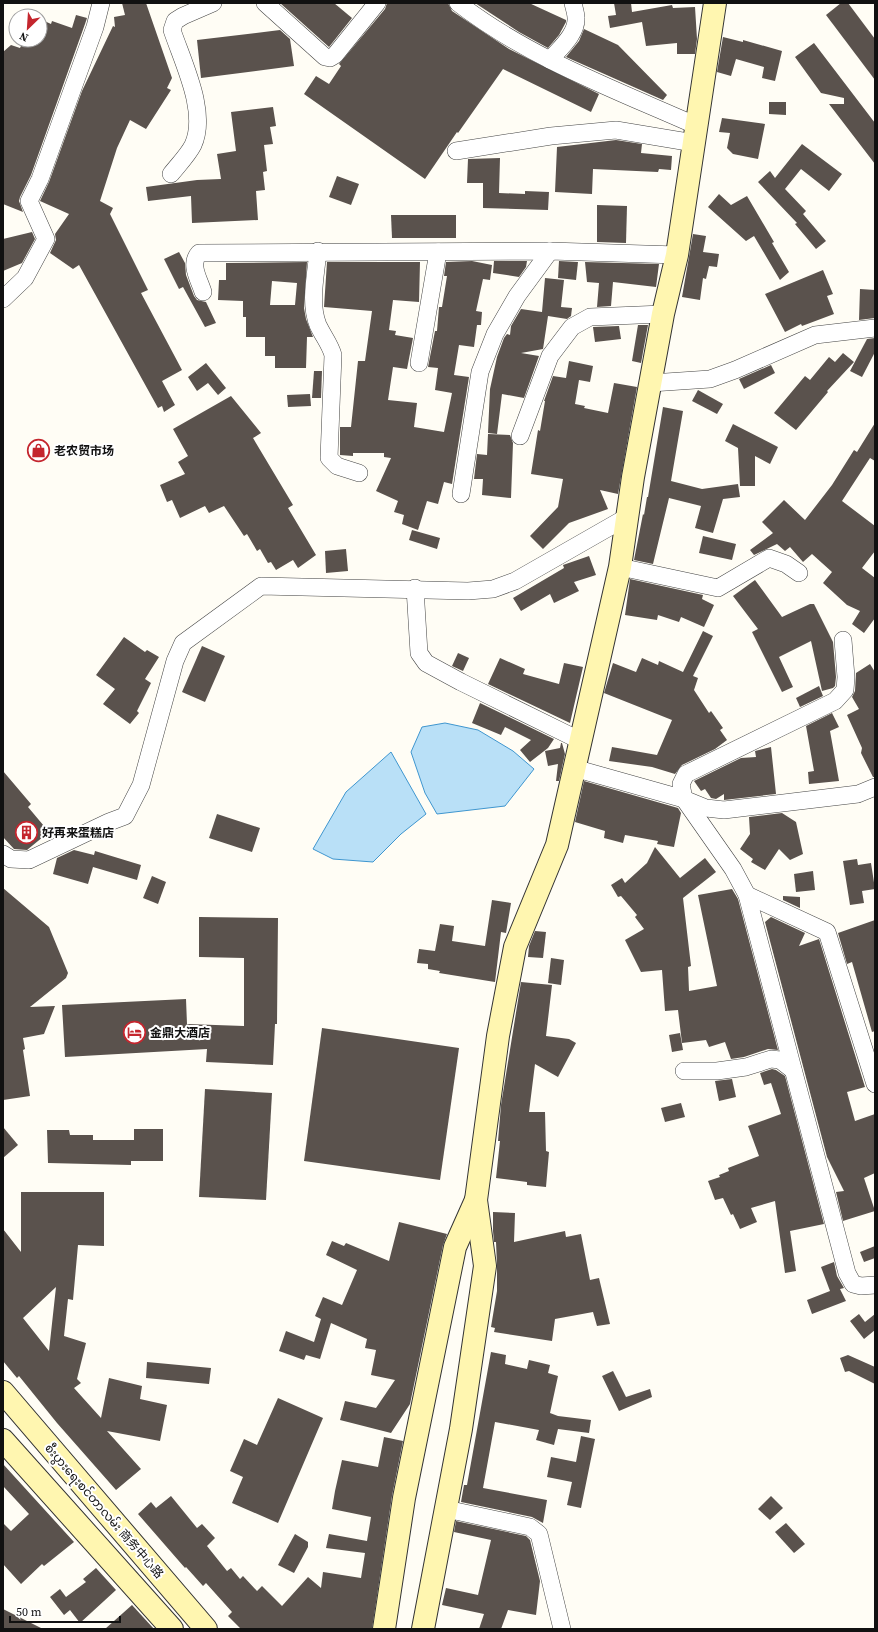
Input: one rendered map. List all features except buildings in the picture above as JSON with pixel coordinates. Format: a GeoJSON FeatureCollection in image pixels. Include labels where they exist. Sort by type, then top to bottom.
{"type":"FeatureCollection","features":[{"type":"Feature","properties":{"kind":"main road"},"geometry":{"type":"LineString","coordinates":[[423,1629],[461,1429],[485,1266],[476,1200],[498,1036],[515,947],[557,845],[620,567],[627,517],[663,314],[677,254],[715,3]]}},
{"type":"Feature","properties":{"kind":"main road"},"geometry":{"type":"LineString","coordinates":[[384,1629],[404,1498],[455,1247],[476,1200]]}},
{"type":"Feature","properties":{"kind":"main road","name":"စီးပွားရေးစင်တာလမ်း 商务中心路"},"geometry":{"type":"LineString","coordinates":[[3,1392],[206,1629]]}},
{"type":"Feature","properties":{"kind":"main road"},"geometry":{"type":"LineString","coordinates":[[3,1440],[172,1629]]}},
{"type":"Feature","properties":{"kind":"main road"},"geometry":{"type":"LineString","coordinates":[[70,1514],[93,1497]]}},
{"type":"Feature","properties":{"kind":"street"},"geometry":{"type":"LineString","coordinates":[[3,299],[25,278],[46,239],[28,202],[40,179],[95,27],[101,3]]}},
{"type":"Feature","properties":{"kind":"street"},"geometry":{"type":"LineString","coordinates":[[171,174],[193,146],[199,128],[195,99],[172,30],[175,21],[214,3]]}},
{"type":"Feature","properties":{"kind":"street"},"geometry":{"type":"LineString","coordinates":[[265,3],[325,57],[330,58],[335,55],[377,3]]}},
{"type":"Feature","properties":{"kind":"street"},"geometry":{"type":"LineString","coordinates":[[458,3],[481,21],[550,60],[696,134]]}},
{"type":"Feature","properties":{"kind":"street"},"geometry":{"type":"LineString","coordinates":[[550,60],[569,37],[575,27],[576,18],[573,3]]}},
{"type":"Feature","properties":{"kind":"street"},"geometry":{"type":"LineString","coordinates":[[456,151],[551,136],[616,130],[696,134]]}},
{"type":"Feature","properties":{"kind":"street"},"geometry":{"type":"LineString","coordinates":[[203,292],[193,263],[199,253],[550,250],[677,254]]}},
{"type":"Feature","properties":{"kind":"street"},"geometry":{"type":"LineString","coordinates":[[461,494],[480,372],[495,334],[510,308],[550,250]]}},
{"type":"Feature","properties":{"kind":"street"},"geometry":{"type":"LineString","coordinates":[[318,251],[313,307],[318,324],[330,344],[334,355],[329,458],[337,466],[359,473]]}},
{"type":"Feature","properties":{"kind":"street"},"geometry":{"type":"LineString","coordinates":[[420,363],[438,252]]}},
{"type":"Feature","properties":{"kind":"street"},"geometry":{"type":"LineString","coordinates":[[520,436],[550,356],[572,327],[590,317],[663,314]]}},
{"type":"Feature","properties":{"kind":"street"},"geometry":{"type":"LineString","coordinates":[[651,383],[710,378],[735,370],[815,335],[875,328]]}},
{"type":"Feature","properties":{"kind":"street"},"geometry":{"type":"LineString","coordinates":[[3,854],[11,859],[29,860],[109,822],[125,816],[142,785],[175,661],[183,643],[261,586],[415,588],[468,591],[493,589],[515,581],[627,517]]}},
{"type":"Feature","properties":{"kind":"street"},"geometry":{"type":"LineString","coordinates":[[620,567],[718,588],[770,558],[786,564],[799,574]]}},
{"type":"Feature","properties":{"kind":"street"},"geometry":{"type":"LineString","coordinates":[[415,588],[420,653],[426,663],[461,682],[581,741]]}},
{"type":"Feature","properties":{"kind":"street"},"geometry":{"type":"LineString","coordinates":[[843,640],[846,677],[845,690],[835,700],[686,774],[681,784],[684,799],[732,869],[747,895],[847,1273],[853,1284],[861,1286],[875,1285]]}},
{"type":"Feature","properties":{"kind":"street"},"geometry":{"type":"LineString","coordinates":[[574,768],[684,799],[706,808],[724,810],[858,794],[875,787]]}},
{"type":"Feature","properties":{"kind":"street"},"geometry":{"type":"LineString","coordinates":[[747,895],[827,932],[875,1084]]}},
{"type":"Feature","properties":{"kind":"street"},"geometry":{"type":"LineString","coordinates":[[684,1071],[717,1071],[746,1067],[771,1059],[780,1060],[793,1070]]}},
{"type":"Feature","properties":{"kind":"street"},"geometry":{"type":"LineString","coordinates":[[446,1509],[530,1527],[539,1534],[562,1629]]}},
{"type":"Feature","properties":{"kind":"water"},"geometry":{"type":"Polygon","coordinates":[[[445,723],[478,730],[513,751],[534,769],[505,806],[437,814],[425,793],[411,752],[422,727],[445,723]]]}},
{"type":"Feature","properties":{"kind":"water"},"geometry":{"type":"Polygon","coordinates":[[[391,752],[426,814],[401,834],[373,862],[333,859],[313,849],[346,792],[391,752]]]}},
{"type":"Feature","properties":{"kind":"place","name":"老农贸市场"},"geometry":{"type":"Point","coordinates":[38,451]}},
{"type":"Feature","properties":{"kind":"place","name":"好再来蛋糕店"},"geometry":{"type":"Point","coordinates":[27,833]}},
{"type":"Feature","properties":{"kind":"place","name":"金鼎大酒店"},"geometry":{"type":"Point","coordinates":[135,1033]}}]}
